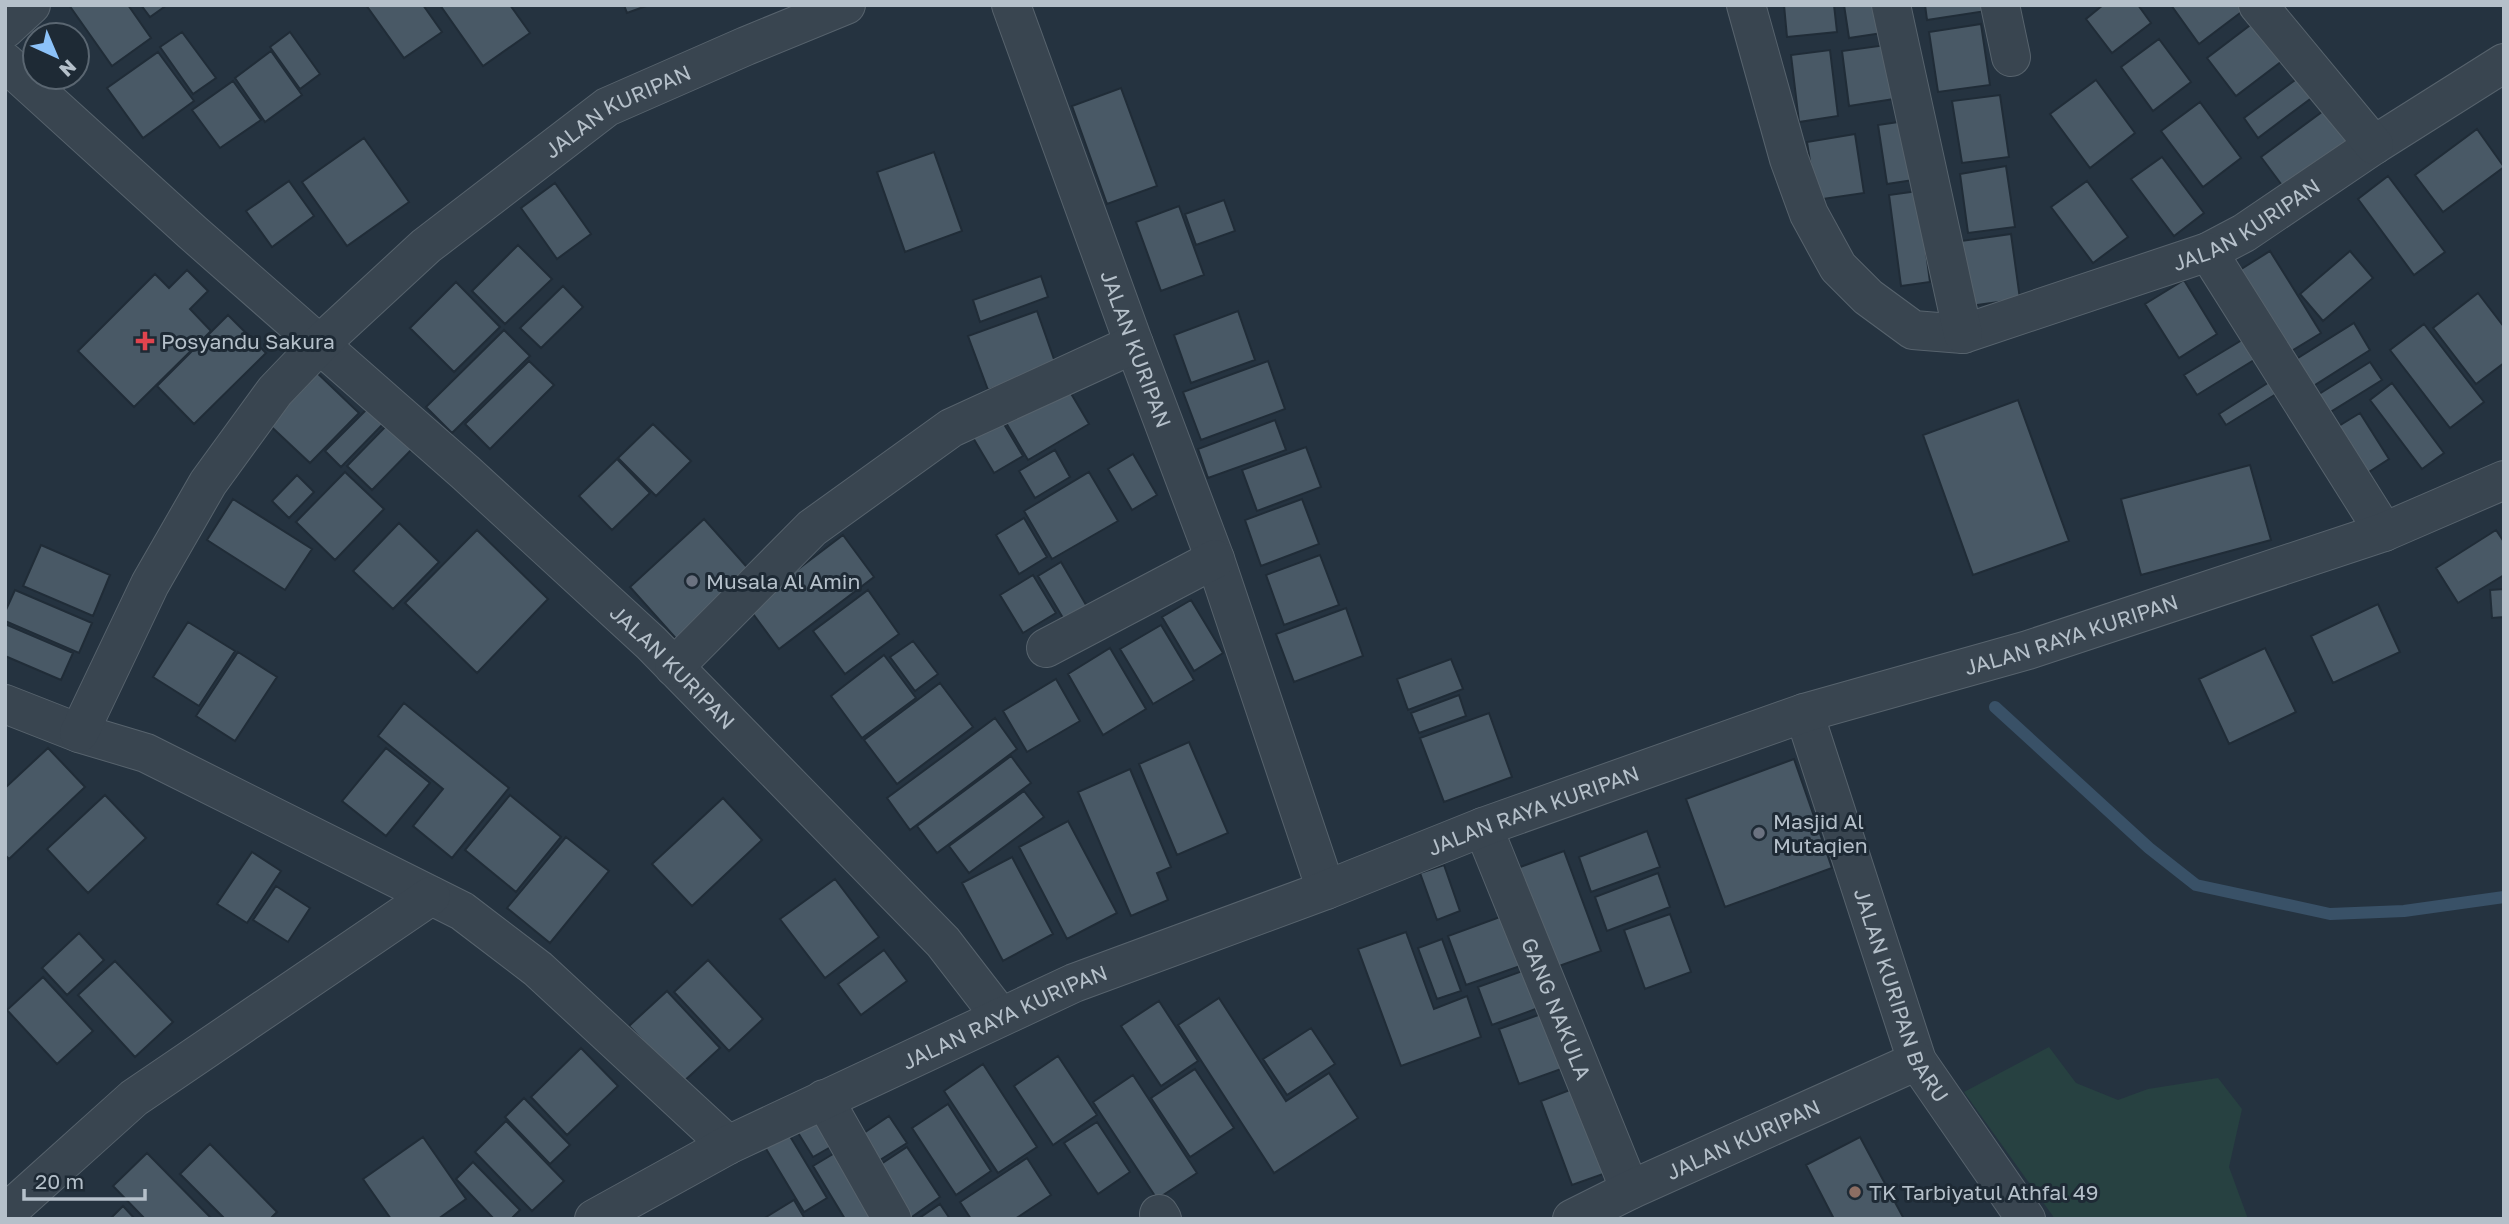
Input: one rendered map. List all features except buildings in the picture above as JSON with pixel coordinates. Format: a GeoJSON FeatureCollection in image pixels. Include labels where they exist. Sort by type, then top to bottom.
{"type":"FeatureCollection","features":[{"type":"Feature","properties":{"kind":"street"},"geometry":{"type":"LineString","coordinates":[[5,29],[31,5]]}},
{"type":"Feature","properties":{"kind":"street","name":"JALAN KURIPAN"},"geometry":{"type":"LineString","coordinates":[[79,733],[150,584],[208,482],[275,391],[321,343],[426,247],[607,107],[846,5]]}},
{"type":"Feature","properties":{"kind":"street","name":"JALAN KURIPAN"},"geometry":{"type":"LineString","coordinates":[[1011,5],[1215,559],[1326,890]]}},
{"type":"Feature","properties":{"kind":"street","name":"JALAN KURIPAN"},"geometry":{"type":"LineString","coordinates":[[1746,5],[1789,159],[1808,214],[1838,267],[1868,297],[1913,330],[1963,334],[2208,252],[2244,233],[2374,145],[2504,63]]}},
{"type":"Feature","properties":{"kind":"street"},"geometry":{"type":"LineString","coordinates":[[1891,5],[1963,334]]}},
{"type":"Feature","properties":{"kind":"street"},"geometry":{"type":"LineString","coordinates":[[2000,5],[2011,57]]}},
{"type":"Feature","properties":{"kind":"street"},"geometry":{"type":"LineString","coordinates":[[2258,5],[2374,145]]}},
{"type":"Feature","properties":{"kind":"street","name":"JALAN KURIPAN"},"geometry":{"type":"LineString","coordinates":[[5,62],[620,614],[943,942],[1000,1016]]}},
{"type":"Feature","properties":{"kind":"street"},"geometry":{"type":"LineString","coordinates":[[2208,252],[2384,533]]}},
{"type":"Feature","properties":{"kind":"street"},"geometry":{"type":"LineString","coordinates":[[674,667],[812,528],[951,428],[1134,344]]}},
{"type":"Feature","properties":{"kind":"street","name":"JALAN RAYA KURIPAN"},"geometry":{"type":"LineString","coordinates":[[594,1219],[728,1145],[1074,983],[1326,890],[1483,827],[1804,713],[2028,650],[2384,533],[2504,480]]}},
{"type":"Feature","properties":{"kind":"street"},"geometry":{"type":"LineString","coordinates":[[1046,648],[1215,559]]}},
{"type":"Feature","properties":{"kind":"street"},"geometry":{"type":"LineString","coordinates":[[5,704],[79,733],[146,753],[462,911],[538,969],[728,1145]]}},
{"type":"Feature","properties":{"kind":"street","name":"JALAN KURIPAN BARU"},"geometry":{"type":"LineString","coordinates":[[1804,713],[1917,1061],[2026,1219]]}},
{"type":"Feature","properties":{"kind":"street","name":"GANG NAKULA"},"geometry":{"type":"LineString","coordinates":[[1483,827],[1630,1190]]}},
{"type":"Feature","properties":{"kind":"street"},"geometry":{"type":"LineString","coordinates":[[5,1213],[134,1098],[431,896]]}},
{"type":"Feature","properties":{"kind":"street","name":"JALAN KURIPAN"},"geometry":{"type":"LineString","coordinates":[[1572,1219],[1630,1190],[1917,1061]]}},
{"type":"Feature","properties":{"kind":"street"},"geometry":{"type":"LineString","coordinates":[[824,1099],[892,1219]]}},
{"type":"Feature","properties":{"kind":"green space"},"geometry":{"type":"Polygon","coordinates":[[[2049,1047],[2076,1083],[2118,1100],[2148,1089],[2218,1078],[2242,1109],[2229,1167],[2248,1219],[2055,1219],[1964,1092],[2049,1047]]]}},
{"type":"Feature","properties":{"kind":"waterway"},"geometry":{"type":"LineString","coordinates":[[1995,707],[2149,848],[2196,885],[2330,914],[2404,911],[2504,897]]}},
{"type":"Feature","properties":{"kind":"place","name":"Posyandu Sakura"},"geometry":{"type":"Point","coordinates":[145,341]}},
{"type":"Feature","properties":{"kind":"place","name":"Musala Al Amin"},"geometry":{"type":"Point","coordinates":[692,581]}},
{"type":"Feature","properties":{"kind":"place","name":"Masjid Al Mutaqien"},"geometry":{"type":"Point","coordinates":[1759,833]}},
{"type":"Feature","properties":{"kind":"place","name":"TK Tarbiyatul Athfal 49"},"geometry":{"type":"Point","coordinates":[1855,1192]}}]}
